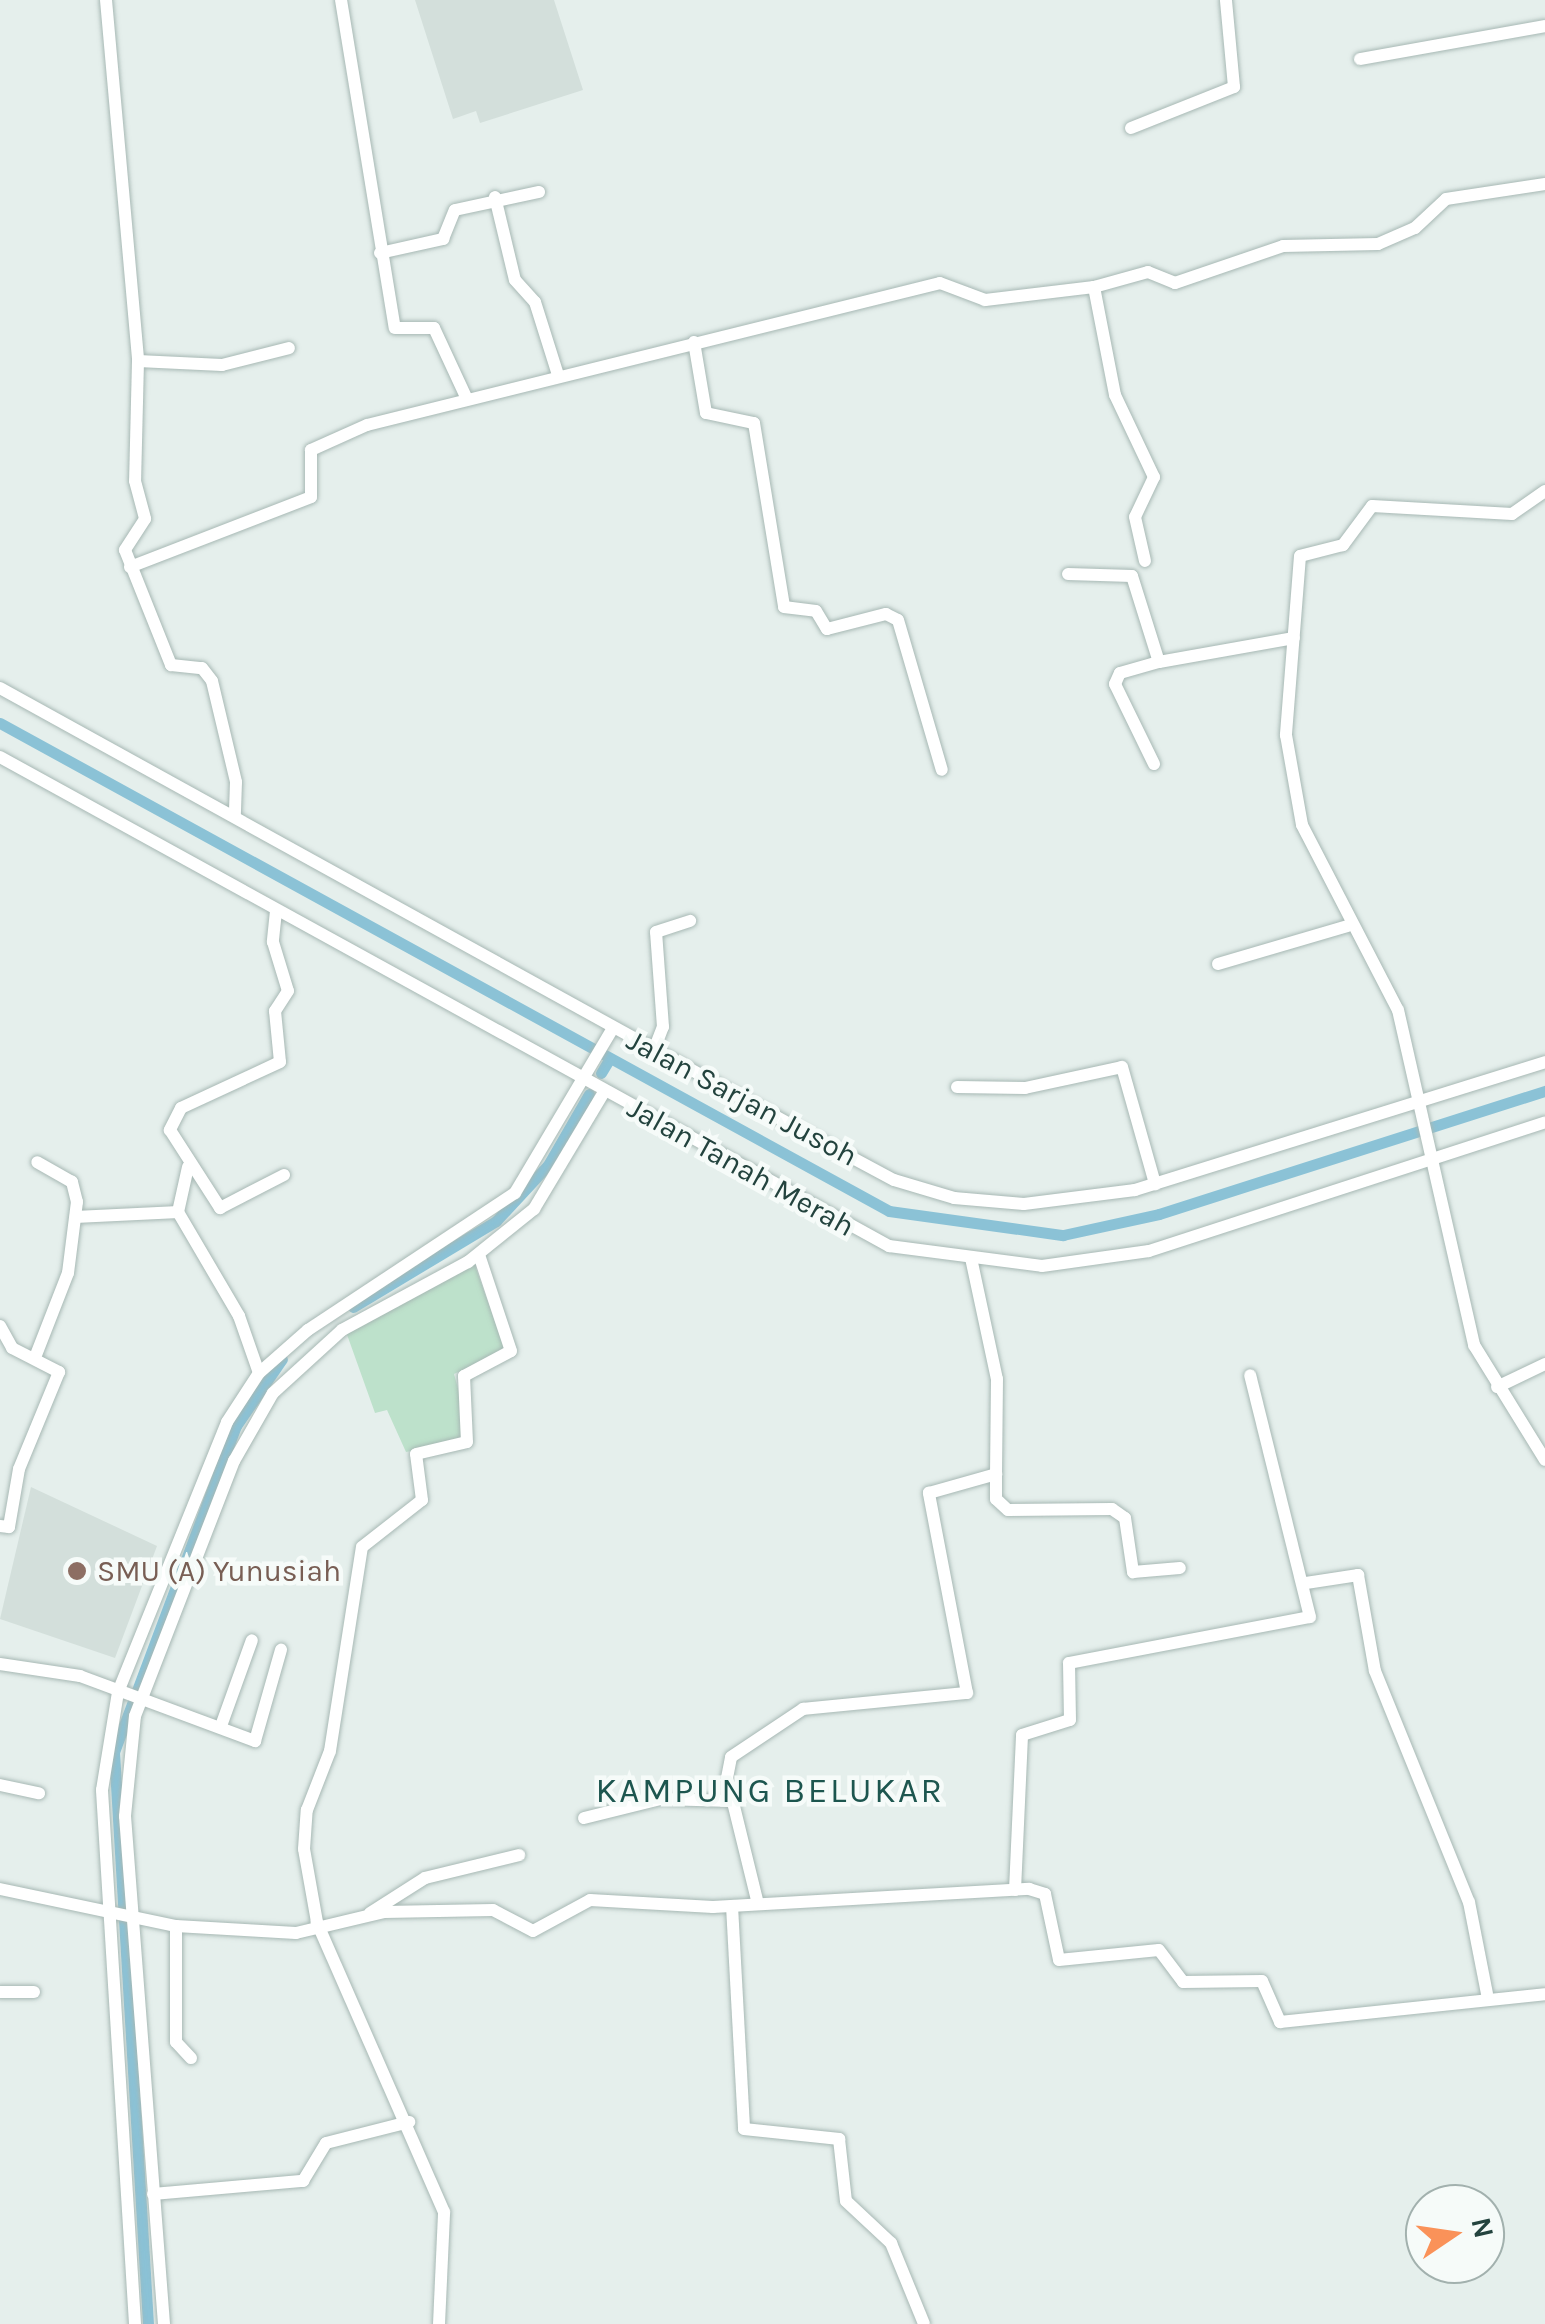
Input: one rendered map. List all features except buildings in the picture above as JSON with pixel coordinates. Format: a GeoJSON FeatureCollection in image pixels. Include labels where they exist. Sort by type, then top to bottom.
{"type":"FeatureCollection","features":[{"type":"Feature","properties":{"kind":"street"},"geometry":{"type":"LineString","coordinates":[[106,0],[138,361],[135,481],[145,519],[126,543],[130,567],[171,665],[202,668],[212,681],[236,782],[234,817]]}},
{"type":"Feature","properties":{"kind":"street"},"geometry":{"type":"LineString","coordinates":[[341,0],[395,328],[434,328],[466,397]]}},
{"type":"Feature","properties":{"kind":"street"},"geometry":{"type":"LineString","coordinates":[[1131,128],[1234,87],[1226,0]]}},
{"type":"Feature","properties":{"kind":"street"},"geometry":{"type":"LineString","coordinates":[[1360,59],[1545,26]]}},
{"type":"Feature","properties":{"kind":"street"},"geometry":{"type":"LineString","coordinates":[[130,567],[311,497],[316,445],[466,397],[929,284],[984,300],[1094,287],[1148,272],[1175,283],[1282,246],[1378,244],[1415,228],[1446,198],[1545,184]]}},
{"type":"Feature","properties":{"kind":"street"},"geometry":{"type":"LineString","coordinates":[[380,253],[436,242],[452,212],[495,197],[539,192]]}},
{"type":"Feature","properties":{"kind":"street"},"geometry":{"type":"LineString","coordinates":[[495,197],[516,280],[535,302],[558,375]]}},
{"type":"Feature","properties":{"kind":"street"},"geometry":{"type":"LineString","coordinates":[[1094,287],[1116,395],[1154,477],[1134,517],[1145,561]]}},
{"type":"Feature","properties":{"kind":"street"},"geometry":{"type":"LineString","coordinates":[[694,342],[706,413],[754,422],[784,607],[816,611],[826,629],[886,614],[898,620],[942,770]]}},
{"type":"Feature","properties":{"kind":"street"},"geometry":{"type":"LineString","coordinates":[[138,361],[222,365],[289,348]]}},
{"type":"Feature","properties":{"kind":"street"},"geometry":{"type":"LineString","coordinates":[[1545,490],[1512,514],[1364,509],[1343,545],[1294,562],[1292,782],[1348,926],[1395,1000],[1474,1345],[1497,1387],[1518,1406],[1545,1460]]}},
{"type":"Feature","properties":{"kind":"street"},"geometry":{"type":"LineString","coordinates":[[1068,574],[1132,576],[1160,662]]}},
{"type":"Feature","properties":{"kind":"street"},"geometry":{"type":"LineString","coordinates":[[1154,764],[1114,684],[1120,673],[1294,638]]}},
{"type":"Feature","properties":{"kind":"street","name":"Jalan Sarjan Jusoh"},"geometry":{"type":"LineString","coordinates":[[0,688],[234,817],[610,1034],[654,1050],[894,1180],[940,1195],[1024,1204],[1154,1184],[1545,1062]]}},
{"type":"Feature","properties":{"kind":"street","name":"Jalan Tanah Merah"},"geometry":{"type":"LineString","coordinates":[[0,757],[276,910],[589,1075],[604,1092],[864,1236],[971,1258],[1042,1266],[1148,1251],[1427,1153],[1545,1122]]}},
{"type":"Feature","properties":{"kind":"street"},"geometry":{"type":"LineString","coordinates":[[276,910],[274,942],[288,991],[274,1019],[283,1054],[266,1074],[172,1116],[188,1167],[224,1209],[284,1176]]}},
{"type":"Feature","properties":{"kind":"street"},"geometry":{"type":"LineString","coordinates":[[654,1050],[663,1027],[656,932],[690,921]]}},
{"type":"Feature","properties":{"kind":"street"},"geometry":{"type":"LineString","coordinates":[[1218,964],[1348,926]]}},
{"type":"Feature","properties":{"kind":"street"},"geometry":{"type":"LineString","coordinates":[[134,2324],[124,1916],[130,1696],[234,1461],[273,1393],[342,1330],[515,1193],[589,1075],[610,1034]]}},
{"type":"Feature","properties":{"kind":"street"},"geometry":{"type":"LineString","coordinates":[[957,1088],[1025,1088],[1122,1067],[1154,1184]]}},
{"type":"Feature","properties":{"kind":"street"},"geometry":{"type":"LineString","coordinates":[[164,2324],[124,1916],[102,1767],[227,1422],[259,1373],[409,1280],[479,1255],[534,1209],[604,1092]]}},
{"type":"Feature","properties":{"kind":"street"},"geometry":{"type":"LineString","coordinates":[[36,1355],[63,1290],[76,1217],[72,1182],[37,1162]]}},
{"type":"Feature","properties":{"kind":"street"},"geometry":{"type":"LineString","coordinates":[[188,1167],[178,1212],[239,1316],[259,1373]]}},
{"type":"Feature","properties":{"kind":"street"},"geometry":{"type":"LineString","coordinates":[[76,1217],[178,1212]]}},
{"type":"Feature","properties":{"kind":"street"},"geometry":{"type":"LineString","coordinates":[[439,2324],[444,2212],[409,2122],[322,1928],[306,1862],[307,1810],[330,1751],[362,1547],[422,1500],[416,1454],[467,1442],[464,1376],[512,1351],[479,1255]]}},
{"type":"Feature","properties":{"kind":"street"},"geometry":{"type":"LineString","coordinates":[[971,1258],[997,1379],[996,1498],[1008,1510],[1112,1509],[1125,1518],[1133,1572],[1180,1568]]}},
{"type":"Feature","properties":{"kind":"street"},"geometry":{"type":"LineString","coordinates":[[0,1326],[12,1348],[56,1364],[58,1376],[18,1469],[9,1527],[0,1526]]}},
{"type":"Feature","properties":{"kind":"street"},"geometry":{"type":"LineString","coordinates":[[1497,1387],[1545,1364]]}},
{"type":"Feature","properties":{"kind":"street"},"geometry":{"type":"LineString","coordinates":[[1015,1890],[1022,1736],[1070,1720],[1068,1663],[1307,1621],[1306,1583],[1250,1375]]}},
{"type":"Feature","properties":{"kind":"street"},"geometry":{"type":"LineString","coordinates":[[758,1904],[732,1800],[731,1757],[794,1713],[968,1694],[929,1493],[996,1474]]}},
{"type":"Feature","properties":{"kind":"street"},"geometry":{"type":"LineString","coordinates":[[1306,1583],[1360,1578],[1375,1671],[1469,1902],[1487,1994]]}},
{"type":"Feature","properties":{"kind":"street"},"geometry":{"type":"LineString","coordinates":[[221,1726],[252,1640]]}},
{"type":"Feature","properties":{"kind":"street"},"geometry":{"type":"LineString","coordinates":[[0,1664],[61,1671],[262,1740],[281,1650]]}},
{"type":"Feature","properties":{"kind":"street"},"geometry":{"type":"LineString","coordinates":[[0,1785],[39,1793]]}},
{"type":"Feature","properties":{"kind":"street"},"geometry":{"type":"LineString","coordinates":[[584,1818],[662,1799],[732,1800]]}},
{"type":"Feature","properties":{"kind":"street"},"geometry":{"type":"LineString","coordinates":[[367,1915],[425,1878],[519,1855]]}},
{"type":"Feature","properties":{"kind":"street"},"geometry":{"type":"LineString","coordinates":[[0,1888],[176,1926],[322,1928],[367,1915],[493,1910],[533,1931],[590,1900],[732,1906],[1015,1890],[1045,1894],[1059,1960],[1158,1950],[1183,1982],[1262,1980],[1280,2022],[1487,1994],[1545,1994]]}},
{"type":"Feature","properties":{"kind":"street"},"geometry":{"type":"LineString","coordinates":[[732,1906],[744,2129],[839,2138],[846,2200],[891,2243],[924,2324]]}},
{"type":"Feature","properties":{"kind":"street"},"geometry":{"type":"LineString","coordinates":[[176,1926],[176,2042],[191,2058]]}},
{"type":"Feature","properties":{"kind":"street"},"geometry":{"type":"LineString","coordinates":[[0,1992],[34,1992]]}},
{"type":"Feature","properties":{"kind":"street"},"geometry":{"type":"LineString","coordinates":[[154,2194],[303,2181],[326,2143],[409,2122]]}},
{"type":"Feature","properties":{"kind":"shaded area"},"geometry":{"type":"Polygon","coordinates":[[[415,0],[554,0],[583,90],[480,123],[476,111],[453,119],[415,0]]]}},
{"type":"Feature","properties":{"kind":"shaded area","name":"SMU (A) Yunusiah"},"geometry":{"type":"Polygon","coordinates":[[[31,1487],[157,1546],[115,1658],[0,1619],[31,1487]]]}},
{"type":"Feature","properties":{"kind":"green space"},"geometry":{"type":"Polygon","coordinates":[[[473,1260],[505,1350],[454,1374],[467,1421],[462,1441],[406,1452],[387,1410],[375,1413],[345,1329],[473,1260]]]}},
{"type":"Feature","properties":{"kind":"waterway"},"geometry":{"type":"LineString","coordinates":[[0,723],[889,1211],[1063,1235],[1159,1214],[1545,1091]]}},
{"type":"Feature","properties":{"kind":"waterway"},"geometry":{"type":"LineString","coordinates":[[601,1073],[610,1058]]}},
{"type":"Feature","properties":{"kind":"waterway"},"geometry":{"type":"LineString","coordinates":[[353,1307],[496,1221],[548,1165],[589,1094]]}},
{"type":"Feature","properties":{"kind":"waterway"},"geometry":{"type":"LineString","coordinates":[[148,2324],[114,1752],[236,1426],[282,1359]]}},
{"type":"Feature","properties":{"kind":"place","name":"SMU (A) Yunusiah"},"geometry":{"type":"Point","coordinates":[77,1571]}},
{"type":"Feature","properties":{"kind":"district","name":"KAMPUNG BELUKAR"},"geometry":{"type":"Point","coordinates":[770,1791]}}]}
